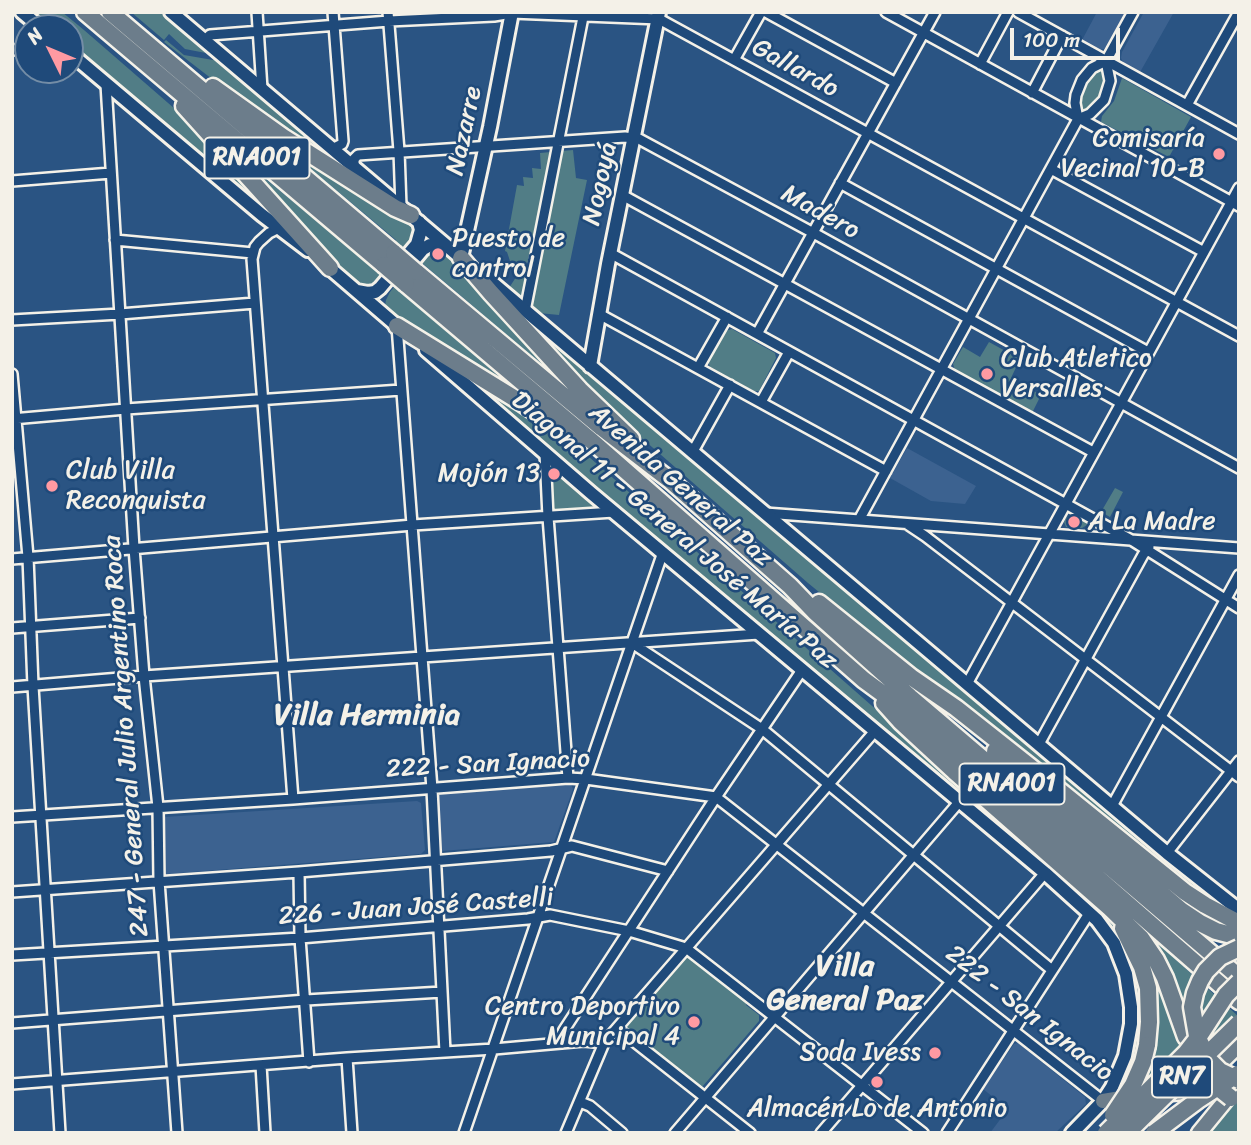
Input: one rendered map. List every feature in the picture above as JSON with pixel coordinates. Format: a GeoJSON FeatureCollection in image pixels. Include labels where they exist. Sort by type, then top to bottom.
{"type":"FeatureCollection","features":[{"type":"Feature","properties":{"kind":"highway","name":"Avenida General Paz"},"geometry":{"type":"LineString","coordinates":[[85,12],[137,45],[389,259],[864,680],[909,713],[1239,1001]]}},
{"type":"Feature","properties":{"kind":"highway","name":"Avenida General Paz"},"geometry":{"type":"LineString","coordinates":[[110,12],[137,45]]}},
{"type":"Feature","properties":{"kind":"highway"},"geometry":{"type":"LineString","coordinates":[[137,45],[395,208],[410,214]]}},
{"type":"Feature","properties":{"kind":"highway"},"geometry":{"type":"LineString","coordinates":[[137,45],[184,106],[330,268]]}},
{"type":"Feature","properties":{"kind":"highway"},"geometry":{"type":"LineString","coordinates":[[461,258],[573,382],[671,481]]}},
{"type":"Feature","properties":{"kind":"highway","name":"Avenida General Paz"},"geometry":{"type":"LineString","coordinates":[[411,278],[671,481],[901,688],[1239,979]]}},
{"type":"Feature","properties":{"kind":"highway"},"geometry":{"type":"LineString","coordinates":[[391,321],[522,403],[652,493]]}},
{"type":"Feature","properties":{"kind":"highway"},"geometry":{"type":"LineString","coordinates":[[790,586],[821,604],[911,677],[987,732],[1185,892],[1239,923]]}},
{"type":"Feature","properties":{"kind":"highway"},"geometry":{"type":"LineString","coordinates":[[911,677],[936,702],[1182,911],[1216,931],[1239,937]]}},
{"type":"Feature","properties":{"kind":"highway"},"geometry":{"type":"LineString","coordinates":[[864,680],[901,722],[1141,938],[1156,960],[1190,1050],[1203,1072],[1220,1091],[1239,1103]]}},
{"type":"Feature","properties":{"kind":"highway"},"geometry":{"type":"LineString","coordinates":[[1097,1133],[1124,1102],[1138,1074],[1147,1045],[1148,988],[1129,938],[1110,908]]}},
{"type":"Feature","properties":{"kind":"highway"},"geometry":{"type":"LineString","coordinates":[[1239,948],[1220,957],[1206,971],[1192,1007],[1197,1035],[1208,1059],[1220,1071],[1239,1076]]}},
{"type":"Feature","properties":{"kind":"highway"},"geometry":{"type":"LineString","coordinates":[[1106,1133],[1185,1053],[1239,979]]}},
{"type":"Feature","properties":{"kind":"highway","name":"RN7"},"geometry":{"type":"LineString","coordinates":[[1127,1133],[1239,1023]]}},
{"type":"Feature","properties":{"kind":"highway","name":"RN7"},"geometry":{"type":"LineString","coordinates":[[1154,1133],[1190,1106],[1239,1076]]}},
{"type":"Feature","properties":{"kind":"main road"},"geometry":{"type":"LineString","coordinates":[[1103,1101],[1184,1092],[1203,1082],[1239,1045]]}},
{"type":"Feature","properties":{"kind":"main road"},"geometry":{"type":"LineString","coordinates":[[1199,1133],[1221,1107],[1239,1076]]}},
{"type":"Feature","properties":{"kind":"street","name":"Avenida General Paz"},"geometry":{"type":"LineString","coordinates":[[171,12],[332,149],[356,161],[445,245],[1167,853],[1239,910]]}},
{"type":"Feature","properties":{"kind":"street"},"geometry":{"type":"LineString","coordinates":[[257,12],[262,89]]}},
{"type":"Feature","properties":{"kind":"street"},"geometry":{"type":"LineString","coordinates":[[333,12],[344,141],[356,161]]}},
{"type":"Feature","properties":{"kind":"street"},"geometry":{"type":"LineString","coordinates":[[734,60],[764,12],[896,83]]}},
{"type":"Feature","properties":{"kind":"street"},"geometry":{"type":"LineString","coordinates":[[886,12],[1235,204]]}},
{"type":"Feature","properties":{"kind":"street"},"geometry":{"type":"LineString","coordinates":[[757,334],[934,12]]}},
{"type":"Feature","properties":{"kind":"street"},"geometry":{"type":"LineString","coordinates":[[979,64],[1008,12]]}},
{"type":"Feature","properties":{"kind":"street"},"geometry":{"type":"LineString","coordinates":[[1018,12],[1239,134]]}},
{"type":"Feature","properties":{"kind":"street"},"geometry":{"type":"LineString","coordinates":[[1078,119],[1075,103],[1078,87],[1092,68],[1106,61],[1133,12]]}},
{"type":"Feature","properties":{"kind":"street"},"geometry":{"type":"LineString","coordinates":[[1187,105],[1239,12]]}},
{"type":"Feature","properties":{"kind":"street","name":"Gallardo"},"geometry":{"type":"LineString","coordinates":[[205,40],[210,35],[334,25],[389,17],[495,16],[512,13],[659,15],[734,60],[1239,336]]}},
{"type":"Feature","properties":{"kind":"street","name":"Nazarre"},"geometry":{"type":"LineString","coordinates":[[461,258],[512,13]]}},
{"type":"Feature","properties":{"kind":"street"},"geometry":{"type":"LineString","coordinates":[[525,311],[584,14]]}},
{"type":"Feature","properties":{"kind":"street","name":"Nogoyá"},"geometry":{"type":"LineString","coordinates":[[590,366],[610,253],[659,15]]}},
{"type":"Feature","properties":{"kind":"street"},"geometry":{"type":"LineString","coordinates":[[357,291],[368,293],[380,288],[417,244],[421,230],[410,214],[399,151],[389,17]]}},
{"type":"Feature","properties":{"kind":"street"},"geometry":{"type":"LineString","coordinates":[[1032,93],[1062,36]]}},
{"type":"Feature","properties":{"kind":"street"},"geometry":{"type":"LineString","coordinates":[[859,520],[1078,119],[1096,110],[1107,94],[1110,74],[1106,61]]}},
{"type":"Feature","properties":{"kind":"street","name":"Diagonal 11 - General José María Paz"},"geometry":{"type":"LineString","coordinates":[[84,65],[330,268],[545,453],[1090,912],[1105,929],[1121,958],[1129,990],[1130,1032],[1119,1072],[1103,1101],[1073,1133]]}},
{"type":"Feature","properties":{"kind":"street","name":"247 - General Julio Argentino Roca"},"geometry":{"type":"LineString","coordinates":[[106,84],[134,548],[158,807],[159,881],[177,1133]]}},
{"type":"Feature","properties":{"kind":"street","name":"Madero"},"geometry":{"type":"LineString","coordinates":[[356,161],[399,151],[634,138],[813,233],[1239,468]]}},
{"type":"Feature","properties":{"kind":"street"},"geometry":{"type":"LineString","coordinates":[[332,149],[344,141]]}},
{"type":"Feature","properties":{"kind":"street"},"geometry":{"type":"LineString","coordinates":[[1051,169],[1204,252]]}},
{"type":"Feature","properties":{"kind":"street"},"geometry":{"type":"LineString","coordinates":[[12,181],[111,173]]}},
{"type":"Feature","properties":{"kind":"street"},"geometry":{"type":"LineString","coordinates":[[840,183],[1148,352]]}},
{"type":"Feature","properties":{"kind":"street"},"geometry":{"type":"LineString","coordinates":[[967,684],[1148,352],[1204,252],[1235,204],[1239,188]]}},
{"type":"Feature","properties":{"kind":"street"},"geometry":{"type":"LineString","coordinates":[[622,195],[1093,453]]}},
{"type":"Feature","properties":{"kind":"street"},"geometry":{"type":"LineString","coordinates":[[279,228],[264,236],[253,253],[293,799]]}},
{"type":"Feature","properties":{"kind":"street"},"geometry":{"type":"LineString","coordinates":[[115,240],[253,253]]}},
{"type":"Feature","properties":{"kind":"street"},"geometry":{"type":"LineString","coordinates":[[445,245],[436,244],[423,249],[386,293],[384,300],[391,321],[401,390],[413,525],[432,789],[445,1052]]}},
{"type":"Feature","properties":{"kind":"street"},"geometry":{"type":"LineString","coordinates":[[610,253],[1133,541]]}},
{"type":"Feature","properties":{"kind":"street"},"geometry":{"type":"LineString","coordinates":[[12,320],[255,303]]}},
{"type":"Feature","properties":{"kind":"street"},"geometry":{"type":"LineString","coordinates":[[599,314],[886,471]]}},
{"type":"Feature","properties":{"kind":"street"},"geometry":{"type":"LineString","coordinates":[[698,368],[727,317]]}},
{"type":"Feature","properties":{"kind":"street"},"geometry":{"type":"LineString","coordinates":[[761,402],[789,352]]}},
{"type":"Feature","properties":{"kind":"street"},"geometry":{"type":"LineString","coordinates":[[12,374],[27,557],[60,1133]]}},
{"type":"Feature","properties":{"kind":"street"},"geometry":{"type":"LineString","coordinates":[[692,453],[730,385]]}},
{"type":"Feature","properties":{"kind":"street"},"geometry":{"type":"LineString","coordinates":[[14,419],[401,390]]}},
{"type":"Feature","properties":{"kind":"street"},"geometry":{"type":"LineString","coordinates":[[545,453],[568,778]]}},
{"type":"Feature","properties":{"kind":"street"},"geometry":{"type":"LineString","coordinates":[[12,559],[413,525],[615,512]]}},
{"type":"Feature","properties":{"kind":"street"},"geometry":{"type":"LineString","coordinates":[[764,513],[1133,541],[1150,546],[1239,548]]}},
{"type":"Feature","properties":{"kind":"street"},"geometry":{"type":"LineString","coordinates":[[906,523],[1235,774]]}},
{"type":"Feature","properties":{"kind":"street"},"geometry":{"type":"LineString","coordinates":[[1150,546],[1239,608]]}},
{"type":"Feature","properties":{"kind":"street"},"geometry":{"type":"LineString","coordinates":[[1039,744],[1150,546]]}},
{"type":"Feature","properties":{"kind":"street"},"geometry":{"type":"LineString","coordinates":[[464,1133],[663,552]]}},
{"type":"Feature","properties":{"kind":"street"},"geometry":{"type":"LineString","coordinates":[[1112,806],[1239,575]]}},
{"type":"Feature","properties":{"kind":"street"},"geometry":{"type":"LineString","coordinates":[[12,628],[140,618]]}},
{"type":"Feature","properties":{"kind":"street"},"geometry":{"type":"LineString","coordinates":[[12,687],[760,634]]}},
{"type":"Feature","properties":{"kind":"street"},"geometry":{"type":"LineString","coordinates":[[631,643],[762,729],[1052,970]]}},
{"type":"Feature","properties":{"kind":"street"},"geometry":{"type":"LineString","coordinates":[[558,1043],[716,797],[802,670]]}},
{"type":"Feature","properties":{"kind":"street"},"geometry":{"type":"LineString","coordinates":[[566,1133],[604,1043],[875,732]]}},
{"type":"Feature","properties":{"kind":"street"},"geometry":{"type":"LineString","coordinates":[[1167,853],[1235,774],[1239,761]]}},
{"type":"Feature","properties":{"kind":"street","name":"222 - San Ignacio"},"geometry":{"type":"LineString","coordinates":[[12,817],[568,778],[716,797],[1143,1133]]}},
{"type":"Feature","properties":{"kind":"street"},"geometry":{"type":"LineString","coordinates":[[675,1133],[960,802]]}},
{"type":"Feature","properties":{"kind":"street"},"geometry":{"type":"LineString","coordinates":[[12,892],[299,872],[551,851],[572,846],[668,872]]}},
{"type":"Feature","properties":{"kind":"street"},"geometry":{"type":"LineString","coordinates":[[299,872],[300,938],[309,1062]]}},
{"type":"Feature","properties":{"kind":"street"},"geometry":{"type":"LineString","coordinates":[[821,1133],[1045,873]]}},
{"type":"Feature","properties":{"kind":"street"},"geometry":{"type":"LineString","coordinates":[[947,1133],[1090,912]]}},
{"type":"Feature","properties":{"kind":"street","name":"226 - Juan José Castelli"},"geometry":{"type":"LineString","coordinates":[[12,956],[300,938],[550,915],[629,931],[686,948],[923,1133]]}},
{"type":"Feature","properties":{"kind":"street"},"geometry":{"type":"LineString","coordinates":[[12,1023],[442,992]]}},
{"type":"Feature","properties":{"kind":"street"},"geometry":{"type":"LineString","coordinates":[[617,1028],[750,1133]]}},
{"type":"Feature","properties":{"kind":"street"},"geometry":{"type":"LineString","coordinates":[[12,1084],[584,1041],[604,1043]]}},
{"type":"Feature","properties":{"kind":"street"},"geometry":{"type":"LineString","coordinates":[[347,1058],[352,1133]]}},
{"type":"Feature","properties":{"kind":"street"},"geometry":{"type":"LineString","coordinates":[[261,1065],[265,1133]]}},
{"type":"Feature","properties":{"kind":"street"},"geometry":{"type":"LineString","coordinates":[[580,1102],[622,1133]]}},
{"type":"Feature","properties":{"kind":"shaded area"},"geometry":{"type":"Polygon","coordinates":[[[1097,12],[1126,12],[1108,45],[1098,50],[1081,42],[1097,12]]]}},
{"type":"Feature","properties":{"kind":"shaded area"},"geometry":{"type":"Polygon","coordinates":[[[1144,12],[1174,12],[1139,74],[1125,66],[1121,58],[1144,12]]]}},
{"type":"Feature","properties":{"kind":"shaded area"},"geometry":{"type":"Polygon","coordinates":[[[907,448],[976,486],[965,504],[931,501],[890,478],[907,448]]]}},
{"type":"Feature","properties":{"kind":"shaded area"},"geometry":{"type":"Polygon","coordinates":[[[571,784],[573,789],[554,842],[442,851],[440,847],[440,793],[571,784]]]}},
{"type":"Feature","properties":{"kind":"shaded area"},"geometry":{"type":"Polygon","coordinates":[[[417,801],[421,803],[425,850],[421,854],[166,874],[164,817],[417,801]]]}},
{"type":"Feature","properties":{"kind":"shaded area"},"geometry":{"type":"Polygon","coordinates":[[[1018,1043],[1085,1097],[1086,1104],[1055,1133],[990,1133],[1008,1109],[983,1089],[1014,1044],[1018,1043]]]}},
{"type":"Feature","properties":{"kind":"green space"},"geometry":{"type":"Polygon","coordinates":[[[29,12],[64,14],[31,14],[29,12]]]}},
{"type":"Feature","properties":{"kind":"green space"},"geometry":{"type":"Polygon","coordinates":[[[131,12],[166,12],[211,54],[185,49],[169,34],[164,40],[131,12]]]}},
{"type":"Feature","properties":{"kind":"green space"},"geometry":{"type":"Polygon","coordinates":[[[84,30],[175,109],[292,234],[84,59],[84,30]]]}},
{"type":"Feature","properties":{"kind":"green space"},"geometry":{"type":"Polygon","coordinates":[[[166,40],[184,55],[213,60],[217,58],[340,162],[341,167],[273,126],[164,42],[166,40]]]}},
{"type":"Feature","properties":{"kind":"green space"},"geometry":{"type":"Polygon","coordinates":[[[1101,68],[1107,74],[1104,91],[1089,110],[1082,112],[1077,102],[1082,87],[1092,73],[1101,68]]]}},
{"type":"Feature","properties":{"kind":"green space"},"geometry":{"type":"Polygon","coordinates":[[[1122,78],[1191,117],[1169,157],[1101,122],[1102,116],[1114,101],[1122,78]]]}},
{"type":"Feature","properties":{"kind":"green space"},"geometry":{"type":"Polygon","coordinates":[[[269,134],[404,219],[415,229],[414,241],[374,288],[369,289],[357,284],[340,271],[224,145],[374,268],[396,240],[269,134]]]}},
{"type":"Feature","properties":{"kind":"green space"},"geometry":{"type":"Polygon","coordinates":[[[573,150],[576,178],[587,180],[559,315],[539,313],[509,288],[518,274],[514,273],[505,251],[517,185],[524,186],[523,177],[533,178],[532,168],[541,169],[540,153],[573,150]]]}},
{"type":"Feature","properties":{"kind":"green space"},"geometry":{"type":"Polygon","coordinates":[[[426,251],[444,255],[461,267],[564,383],[422,263],[399,291],[540,411],[399,324],[387,311],[385,306],[390,292],[426,251]]]}},
{"type":"Feature","properties":{"kind":"green space"},"geometry":{"type":"Polygon","coordinates":[[[500,295],[1223,903],[1239,933],[1188,911],[942,693],[808,583],[621,420],[500,295]]]}},
{"type":"Feature","properties":{"kind":"green space"},"geometry":{"type":"Polygon","coordinates":[[[732,329],[775,353],[776,358],[759,391],[754,391],[710,367],[708,361],[725,331],[732,329]]]}},
{"type":"Feature","properties":{"kind":"green space","name":"Club Atletico Versalles"},"geometry":{"type":"Polygon","coordinates":[[[989,342],[1020,359],[1011,378],[1041,395],[1032,413],[955,370],[953,364],[963,347],[980,357],[989,342]]]}},
{"type":"Feature","properties":{"kind":"green space"},"geometry":{"type":"Polygon","coordinates":[[[430,353],[547,423],[580,449],[1096,903],[1122,933],[1143,983],[1139,1078],[1145,953],[1168,1003],[1196,1080],[1189,1086],[1115,1093],[1132,1030],[1115,939],[430,353]]]}},
{"type":"Feature","properties":{"kind":"green space"},"geometry":{"type":"Polygon","coordinates":[[[549,467],[598,508],[552,511],[549,467]]]}},
{"type":"Feature","properties":{"kind":"green space"},"geometry":{"type":"Polygon","coordinates":[[[1115,488],[1123,492],[1110,517],[1101,512],[1115,488]]]}},
{"type":"Feature","properties":{"kind":"green space"},"geometry":{"type":"Polygon","coordinates":[[[1071,514],[1086,521],[1087,525],[1082,528],[1066,527],[1064,522],[1071,514]]]}},
{"type":"Feature","properties":{"kind":"green space"},"geometry":{"type":"Polygon","coordinates":[[[1119,908],[1239,1017],[1239,1036],[1204,1066],[1119,908]]]}},
{"type":"Feature","properties":{"kind":"green space","name":"Centro Deportivo Municipal 4"},"geometry":{"type":"Polygon","coordinates":[[[685,958],[689,958],[759,1015],[759,1021],[702,1087],[627,1028],[628,1023],[685,958]]]}},
{"type":"Feature","properties":{"kind":"green space"},"geometry":{"type":"Polygon","coordinates":[[[1239,1097],[1239,1133],[1208,1133],[1239,1097]]]}},
{"type":"Feature","properties":{"kind":"place","name":"Comisaría Vecinal 10-B"},"geometry":{"type":"Point","coordinates":[1219,154]}},
{"type":"Feature","properties":{"kind":"place","name":"Puesto de control"},"geometry":{"type":"Point","coordinates":[438,254]}},
{"type":"Feature","properties":{"kind":"place","name":"Club Atletico Versalles"},"geometry":{"type":"Point","coordinates":[987,374]}},
{"type":"Feature","properties":{"kind":"place","name":"Mojón 13"},"geometry":{"type":"Point","coordinates":[554,474]}},
{"type":"Feature","properties":{"kind":"place","name":"Club Villa Reconquista"},"geometry":{"type":"Point","coordinates":[52,486]}},
{"type":"Feature","properties":{"kind":"place","name":"A La Madre"},"geometry":{"type":"Point","coordinates":[1074,522]}},
{"type":"Feature","properties":{"kind":"place","name":"Centro Deportivo Municipal 4"},"geometry":{"type":"Point","coordinates":[694,1022]}},
{"type":"Feature","properties":{"kind":"place","name":"Soda Ivess"},"geometry":{"type":"Point","coordinates":[935,1053]}},
{"type":"Feature","properties":{"kind":"place","name":"Almacén Lo de Antonio"},"geometry":{"type":"Point","coordinates":[877,1082]}},
{"type":"Feature","properties":{"kind":"district","name":"Villa Herminia"},"geometry":{"type":"Point","coordinates":[367,716]}},
{"type":"Feature","properties":{"kind":"district","name":"Villa General Paz"},"geometry":{"type":"Point","coordinates":[845,984]}}]}
